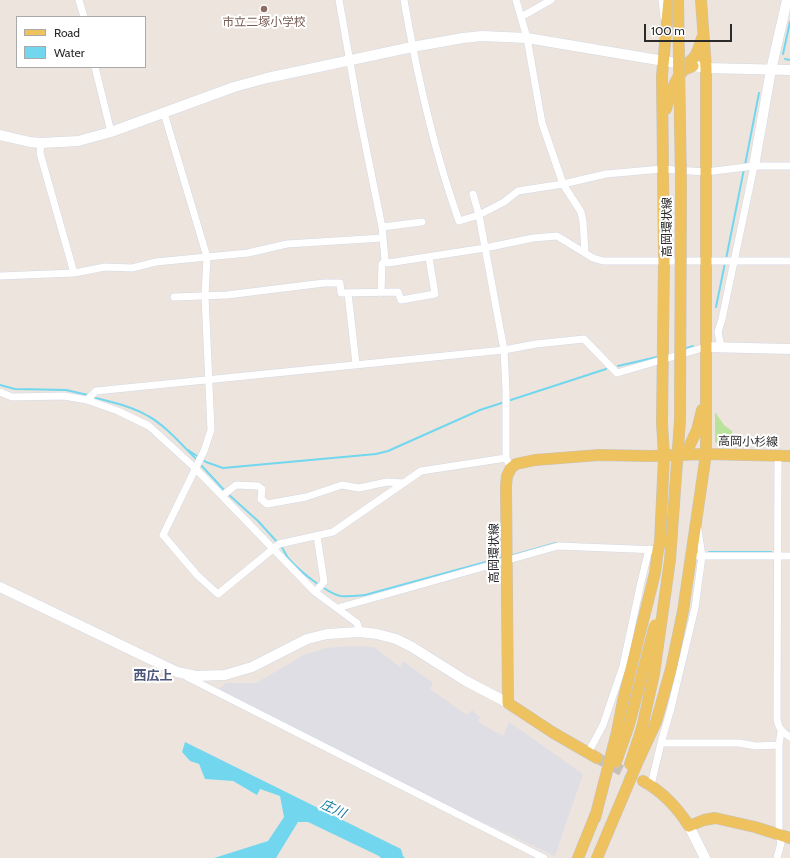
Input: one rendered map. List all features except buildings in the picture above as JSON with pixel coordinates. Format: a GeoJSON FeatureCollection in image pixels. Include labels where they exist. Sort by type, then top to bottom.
{"type":"FeatureCollection","features":[{"type":"Feature","properties":{"kind":"main road"},"geometry":{"type":"LineString","coordinates":[[578,858],[595,818],[655,573],[664,456],[662,424],[664,359],[664,261],[662,76],[668,0]]}},
{"type":"Feature","properties":{"kind":"main road","name":"高岡環状線"},"geometry":{"type":"LineString","coordinates":[[597,858],[642,728],[654,674],[670,560],[680,420],[681,184],[678,0]]}},
{"type":"Feature","properties":{"kind":"main road"},"geometry":{"type":"LineString","coordinates":[[597,858],[656,722],[671,669],[683,611],[697,556],[696,521],[706,454],[706,68],[701,0]]}},
{"type":"Feature","properties":{"kind":"main road"},"geometry":{"type":"LineString","coordinates":[[662,119],[669,98],[678,79],[697,54],[703,32]]}},
{"type":"Feature","properties":{"kind":"main road"},"geometry":{"type":"LineString","coordinates":[[656,547],[665,526],[670,488],[684,455],[697,430],[705,400]]}},
{"type":"Feature","properties":{"kind":"main road"},"geometry":{"type":"LineString","coordinates":[[662,424],[684,455],[698,466],[703,475]]}},
{"type":"Feature","properties":{"kind":"main road"},"geometry":{"type":"LineString","coordinates":[[511,468],[516,464],[543,459],[599,455],[664,456],[706,454]]}},
{"type":"Feature","properties":{"kind":"main road","name":"高岡小杉線"},"geometry":{"type":"LineString","coordinates":[[706,454],[790,456]]}},
{"type":"Feature","properties":{"kind":"main road","name":"高岡環状線"},"geometry":{"type":"LineString","coordinates":[[508,703],[506,486],[507,476],[511,468]]}},
{"type":"Feature","properties":{"kind":"main road","name":"高岡環状線"},"geometry":{"type":"LineString","coordinates":[[595,818],[629,725],[670,560]]}},
{"type":"Feature","properties":{"kind":"main road"},"geometry":{"type":"LineString","coordinates":[[508,703],[593,755]]}},
{"type":"Feature","properties":{"kind":"main road"},"geometry":{"type":"LineString","coordinates":[[647,783],[666,797],[680,812],[689,826],[704,820],[715,818],[755,827],[785,836]]}},
{"type":"Feature","properties":{"kind":"street"},"geometry":{"type":"LineString","coordinates":[[80,0],[84,16]]}},
{"type":"Feature","properties":{"kind":"street"},"geometry":{"type":"LineString","coordinates":[[339,0],[382,227],[385,260],[382,264],[381,293]]}},
{"type":"Feature","properties":{"kind":"street"},"geometry":{"type":"LineString","coordinates":[[404,0],[412,47],[428,120],[445,183],[459,221],[479,215],[504,202],[518,191],[563,184],[606,174],[662,169],[706,172],[754,166],[790,166]]}},
{"type":"Feature","properties":{"kind":"street"},"geometry":{"type":"LineString","coordinates":[[516,0],[527,38],[542,123],[563,184],[581,212],[585,253]]}},
{"type":"Feature","properties":{"kind":"street"},"geometry":{"type":"LineString","coordinates":[[521,17],[551,0]]}},
{"type":"Feature","properties":{"kind":"street"},"geometry":{"type":"LineString","coordinates":[[662,0],[665,33]]}},
{"type":"Feature","properties":{"kind":"street"},"geometry":{"type":"LineString","coordinates":[[703,32],[706,14],[706,0]]}},
{"type":"Feature","properties":{"kind":"street"},"geometry":{"type":"LineString","coordinates":[[721,348],[718,332],[754,166],[771,70],[787,0]]}},
{"type":"Feature","properties":{"kind":"street"},"geometry":{"type":"LineString","coordinates":[[0,135],[41,143],[78,141],[111,132],[234,87],[412,47],[482,36],[527,38],[706,68],[790,70]]}},
{"type":"Feature","properties":{"kind":"street"},"geometry":{"type":"LineString","coordinates":[[95,68],[111,132]]}},
{"type":"Feature","properties":{"kind":"street"},"geometry":{"type":"LineString","coordinates":[[164,113],[207,257],[205,296],[211,430],[204,451],[163,535],[197,575],[218,594],[279,544],[333,532],[421,471],[506,458]]}},
{"type":"Feature","properties":{"kind":"street"},"geometry":{"type":"LineString","coordinates":[[41,143],[40,153],[74,273]]}},
{"type":"Feature","properties":{"kind":"street"},"geometry":{"type":"LineString","coordinates":[[473,194],[479,215],[504,350],[506,391],[506,458],[511,468]]}},
{"type":"Feature","properties":{"kind":"street"},"geometry":{"type":"LineString","coordinates":[[382,227],[422,222]]}},
{"type":"Feature","properties":{"kind":"street"},"geometry":{"type":"LineString","coordinates":[[385,260],[388,263],[429,258],[533,238],[557,236],[593,258],[603,261],[790,261]]}},
{"type":"Feature","properties":{"kind":"street"},"geometry":{"type":"LineString","coordinates":[[0,276],[74,273],[105,267],[132,268],[156,262],[248,253],[287,244],[383,238]]}},
{"type":"Feature","properties":{"kind":"street"},"geometry":{"type":"LineString","coordinates":[[174,297],[227,295],[324,283],[340,283],[340,293],[398,292],[401,300],[435,294],[429,258]]}},
{"type":"Feature","properties":{"kind":"street"},"geometry":{"type":"LineString","coordinates":[[348,293],[356,364]]}},
{"type":"Feature","properties":{"kind":"street"},"geometry":{"type":"LineString","coordinates":[[87,400],[96,391],[504,350],[536,344],[584,339],[617,372],[706,347],[790,349]]}},
{"type":"Feature","properties":{"kind":"street"},"geometry":{"type":"LineString","coordinates":[[0,392],[12,397],[64,396],[87,400],[118,411],[149,426],[195,468],[315,592],[357,623],[360,632]]}},
{"type":"Feature","properties":{"kind":"street"},"geometry":{"type":"LineString","coordinates":[[778,456],[777,726],[781,731],[789,736]]}},
{"type":"Feature","properties":{"kind":"street"},"geometry":{"type":"LineString","coordinates":[[222,496],[236,485],[258,486],[262,490],[261,499],[267,504],[306,497],[342,485],[359,488],[387,482],[404,483]]}},
{"type":"Feature","properties":{"kind":"street"},"geometry":{"type":"LineString","coordinates":[[315,592],[324,582],[317,536]]}},
{"type":"Feature","properties":{"kind":"street"},"geometry":{"type":"LineString","coordinates":[[339,609],[341,607],[507,559],[558,546],[656,547],[641,582],[622,666],[593,755]]}},
{"type":"Feature","properties":{"kind":"street"},"geometry":{"type":"LineString","coordinates":[[647,783],[671,708],[695,608],[697,556],[790,556]]}},
{"type":"Feature","properties":{"kind":"street"},"geometry":{"type":"LineString","coordinates":[[0,587],[176,672],[544,858]]}},
{"type":"Feature","properties":{"kind":"street"},"geometry":{"type":"LineString","coordinates":[[176,672],[196,676],[225,675],[252,667],[307,639],[327,634],[360,632],[396,639],[412,647],[466,681],[508,703]]}},
{"type":"Feature","properties":{"kind":"street"},"geometry":{"type":"LineString","coordinates":[[777,858],[781,843],[785,836],[779,745],[781,731]]}},
{"type":"Feature","properties":{"kind":"street"},"geometry":{"type":"LineString","coordinates":[[661,743],[739,744],[756,746],[779,745]]}},
{"type":"Feature","properties":{"kind":"street"},"geometry":{"type":"LineString","coordinates":[[689,826],[705,858]]}},
{"type":"Feature","properties":{"kind":"shaded area"},"geometry":{"type":"Polygon","coordinates":[[[351,646],[374,647],[400,667],[403,661],[433,683],[430,689],[467,715],[472,710],[480,717],[478,722],[503,736],[509,722],[583,774],[555,856],[408,787],[219,690],[225,683],[256,683],[304,655],[326,648],[351,646]]]}},
{"type":"Feature","properties":{"kind":"green space"},"geometry":{"type":"Polygon","coordinates":[[[715,412],[724,425],[732,431],[732,445],[722,446],[715,442],[715,412]]]}},
{"type":"Feature","properties":{"kind":"water"},"geometry":{"type":"Polygon","coordinates":[[[185,742],[401,849],[405,858],[381,858],[308,822],[298,822],[276,858],[214,858],[268,841],[284,817],[280,796],[260,789],[257,795],[233,781],[205,779],[199,764],[190,761],[182,752],[185,742]]]}},
{"type":"Feature","properties":{"kind":"waterway"},"geometry":{"type":"LineString","coordinates":[[783,54],[790,22]]}},
{"type":"Feature","properties":{"kind":"waterway"},"geometry":{"type":"LineString","coordinates":[[785,59],[790,60]]}},
{"type":"Feature","properties":{"kind":"waterway"},"geometry":{"type":"LineString","coordinates":[[745,165],[759,93]]}},
{"type":"Feature","properties":{"kind":"waterway"},"geometry":{"type":"LineString","coordinates":[[726,259],[744,169]]}},
{"type":"Feature","properties":{"kind":"waterway"},"geometry":{"type":"LineString","coordinates":[[716,307],[725,263]]}},
{"type":"Feature","properties":{"kind":"waterway"},"geometry":{"type":"LineString","coordinates":[[684,349],[693,346]]}},
{"type":"Feature","properties":{"kind":"waterway"},"geometry":{"type":"LineString","coordinates":[[618,366],[657,357]]}},
{"type":"Feature","properties":{"kind":"waterway"},"geometry":{"type":"LineString","coordinates":[[188,450],[206,462],[223,468],[376,454],[388,451],[480,410],[606,369]]}},
{"type":"Feature","properties":{"kind":"waterway"},"geometry":{"type":"LineString","coordinates":[[0,385],[15,389],[66,390],[88,395]]}},
{"type":"Feature","properties":{"kind":"waterway"},"geometry":{"type":"LineString","coordinates":[[92,397],[128,407],[148,416],[167,430],[197,460]]}},
{"type":"Feature","properties":{"kind":"waterway"},"geometry":{"type":"LineString","coordinates":[[200,464],[225,491]]}},
{"type":"Feature","properties":{"kind":"waterway"},"geometry":{"type":"LineString","coordinates":[[228,494],[258,521],[278,543]]}},
{"type":"Feature","properties":{"kind":"waterway"},"geometry":{"type":"LineString","coordinates":[[510,556],[556,543]]}},
{"type":"Feature","properties":{"kind":"waterway"},"geometry":{"type":"LineString","coordinates":[[281,546],[293,564],[321,586],[340,596],[365,595],[504,557]]}},
{"type":"Feature","properties":{"kind":"waterway"},"geometry":{"type":"LineString","coordinates":[[709,552],[771,552],[771,554]]}},
{"type":"Feature","properties":{"kind":"tunnel"},"geometry":{"type":"LineString","coordinates":[[597,758],[643,781]]}},
{"type":"Feature","properties":{"kind":"place","name":"市立二塚小学校"},"geometry":{"type":"Point","coordinates":[264,9]}},
{"type":"Feature","properties":{"kind":"district","name":"西広上"},"geometry":{"type":"Point","coordinates":[153,676]}},
{"type":"Feature","properties":{"kind":"water label","name":"庄川"},"geometry":{"type":"Point","coordinates":[333,809]}}]}
